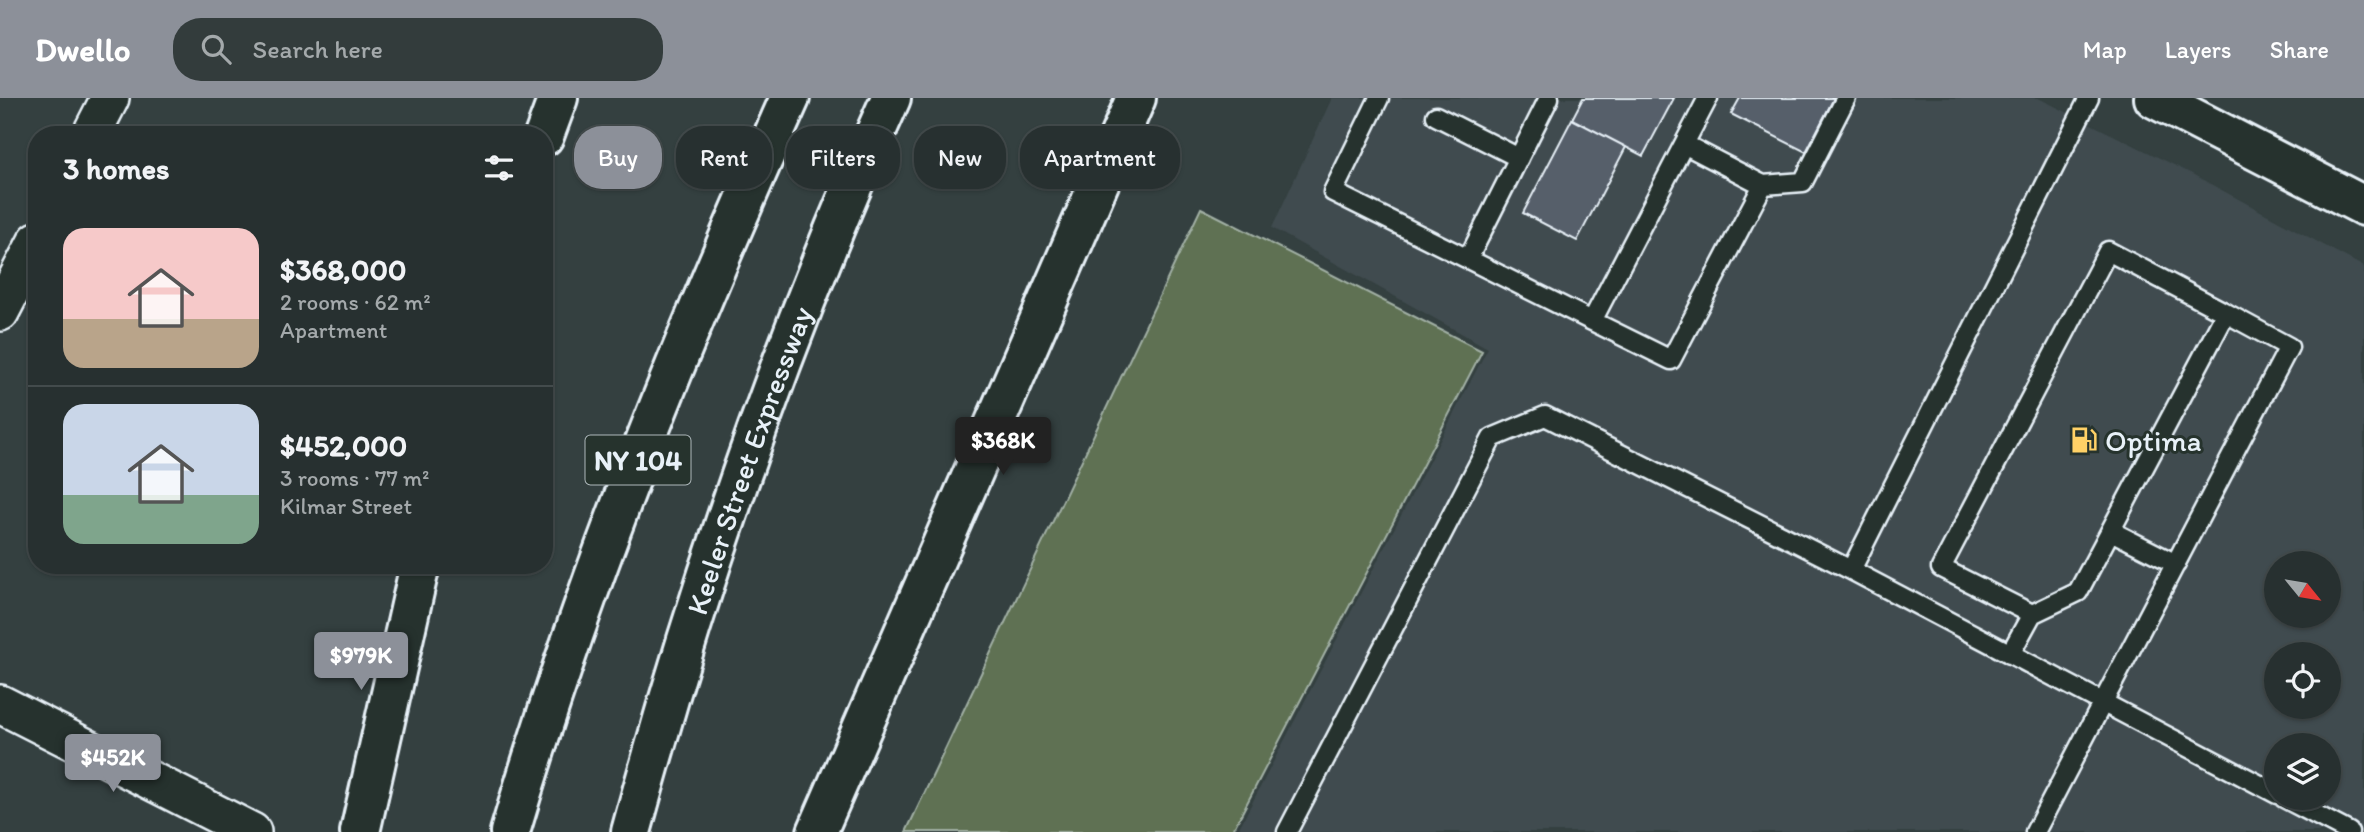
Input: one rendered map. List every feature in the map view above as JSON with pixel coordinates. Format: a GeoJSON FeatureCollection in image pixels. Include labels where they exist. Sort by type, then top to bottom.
{"type":"FeatureCollection","features":[{"type":"Feature","properties":{"kind":"main road"},"geometry":{"type":"LineString","coordinates":[[548,126],[558,98]]}},
{"type":"Feature","properties":{"kind":"main road","name":"NY 104"},"geometry":{"type":"LineString","coordinates":[[510,832],[563,667],[636,464],[715,268],[790,98]]}},
{"type":"Feature","properties":{"kind":"main road","name":"Keeler Street Expressway"},"geometry":{"type":"LineString","coordinates":[[631,832],[688,638],[754,439],[824,256],[891,98]]}},
{"type":"Feature","properties":{"kind":"main road"},"geometry":{"type":"LineString","coordinates":[[817,832],[1136,98]]}},
{"type":"Feature","properties":{"kind":"main road"},"geometry":{"type":"LineString","coordinates":[[2154,98],[2364,206]]}},
{"type":"Feature","properties":{"kind":"main road"},"geometry":{"type":"LineString","coordinates":[[360,832],[418,574]]}},
{"type":"Feature","properties":{"kind":"street"},"geometry":{"type":"LineString","coordinates":[[96,126],[110,98]]}},
{"type":"Feature","properties":{"kind":"street"},"geometry":{"type":"LineString","coordinates":[[0,312],[28,258]]}},
{"type":"Feature","properties":{"kind":"street"},"geometry":{"type":"LineString","coordinates":[[0,704],[252,832]]}},
{"type":"Feature","properties":{"kind":"lane"},"geometry":{"type":"LineString","coordinates":[[1380,98],[1333,192],[1671,360],[1763,185]]}},
{"type":"Feature","properties":{"kind":"lane"},"geometry":{"type":"LineString","coordinates":[[1468,259],[1549,98]]}},
{"type":"Feature","properties":{"kind":"lane"},"geometry":{"type":"LineString","coordinates":[[1592,321],[1708,98]]}},
{"type":"Feature","properties":{"kind":"lane"},"geometry":{"type":"LineString","coordinates":[[1684,144],[1763,185],[1803,182],[1846,98]]}},
{"type":"Feature","properties":{"kind":"lane"},"geometry":{"type":"LineString","coordinates":[[1851,570],[2089,98]]}},
{"type":"Feature","properties":{"kind":"lane"},"geometry":{"type":"LineString","coordinates":[[1436,116],[1520,158]]}},
{"type":"Feature","properties":{"kind":"lane"},"geometry":{"type":"LineString","coordinates":[[2032,614],[1941,568],[2108,251],[2290,347],[2035,832]]}},
{"type":"Feature","properties":{"kind":"lane"},"geometry":{"type":"LineString","coordinates":[[2010,654],[2032,614],[2078,592],[2226,313]]}},
{"type":"Feature","properties":{"kind":"lane"},"geometry":{"type":"LineString","coordinates":[[1287,832],[1492,438],[1545,416],[1851,570],[2264,787]]}},
{"type":"Feature","properties":{"kind":"lane"},"geometry":{"type":"LineString","coordinates":[[2111,531],[2176,564]]}},
{"type":"Feature","properties":{"kind":"lane"},"geometry":{"type":"LineString","coordinates":[[2307,810],[2348,832]]}},
{"type":"Feature","properties":{"kind":"shaded area"},"geometry":{"type":"Polygon","coordinates":[[[1332,98],[2038,98],[2190,173],[2364,267],[2364,832],[1237,832],[1488,348],[1272,228],[1332,98]]]}},
{"type":"Feature","properties":{"kind":"green space"},"geometry":{"type":"Polygon","coordinates":[[[1201,208],[1482,351],[1232,832],[906,832],[1201,208]]]}},
{"type":"Feature","properties":{"kind":"building"},"geometry":{"type":"Polygon","coordinates":[[[1583,98],[1674,98],[1643,156],[1572,119],[1583,98]]]}},
{"type":"Feature","properties":{"kind":"building"},"geometry":{"type":"Polygon","coordinates":[[[1740,98],[1834,98],[1806,152],[1731,114],[1740,98]]]}},
{"type":"Feature","properties":{"kind":"building"},"geometry":{"type":"Polygon","coordinates":[[[1572,119],[1626,147],[1577,241],[1523,213],[1572,119]]]}},
{"type":"Feature","properties":{"kind":"place","name":"Optima"},"geometry":{"type":"Point","coordinates":[2084,440]}}]}
